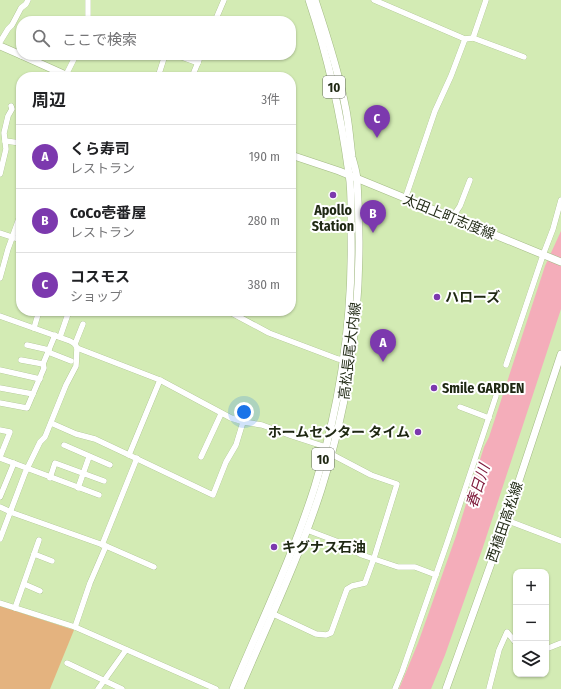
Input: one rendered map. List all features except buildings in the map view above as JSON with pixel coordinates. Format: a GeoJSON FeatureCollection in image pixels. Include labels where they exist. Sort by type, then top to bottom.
{"type":"FeatureCollection","features":[{"type":"Feature","properties":{"kind":"main road","name":"高松長尾大内線"},"geometry":{"type":"LineString","coordinates":[[240,689],[303,522],[326,447],[348,361],[351,273],[349,176],[336,99],[322,41],[309,0]]}},
{"type":"Feature","properties":{"kind":"main road","name":"高松長尾大内線"},"geometry":{"type":"LineString","coordinates":[[233,689],[307,530],[321,489],[342,412],[357,303],[359,266],[357,179],[353,164],[346,110],[329,40],[315,0]]}},
{"type":"Feature","properties":{"kind":"main road"},"geometry":{"type":"LineString","coordinates":[[0,46],[16,53]]}},
{"type":"Feature","properties":{"kind":"main road"},"geometry":{"type":"LineString","coordinates":[[32,60],[60,72]]}},
{"type":"Feature","properties":{"kind":"main road","name":"太田上町志度線"},"geometry":{"type":"LineString","coordinates":[[296,158],[357,179],[561,262]]}},
{"type":"Feature","properties":{"kind":"main road","name":"西植田高松線"},"geometry":{"type":"LineString","coordinates":[[446,689],[506,520],[561,354]]}},
{"type":"Feature","properties":{"kind":"street"},"geometry":{"type":"LineString","coordinates":[[16,16],[28,0]]}},
{"type":"Feature","properties":{"kind":"street"},"geometry":{"type":"LineString","coordinates":[[87,0],[88,16]]}},
{"type":"Feature","properties":{"kind":"street"},"geometry":{"type":"LineString","coordinates":[[217,16],[224,0]]}},
{"type":"Feature","properties":{"kind":"street"},"geometry":{"type":"LineString","coordinates":[[374,0],[386,2],[465,39],[474,38],[524,57]]}},
{"type":"Feature","properties":{"kind":"street"},"geometry":{"type":"LineString","coordinates":[[474,38],[486,0]]}},
{"type":"Feature","properties":{"kind":"street"},"geometry":{"type":"LineString","coordinates":[[0,42],[16,17]]}},
{"type":"Feature","properties":{"kind":"street"},"geometry":{"type":"LineString","coordinates":[[405,199],[435,111],[451,76],[465,39]]}},
{"type":"Feature","properties":{"kind":"street"},"geometry":{"type":"LineString","coordinates":[[70,72],[74,60]]}},
{"type":"Feature","properties":{"kind":"street"},"geometry":{"type":"LineString","coordinates":[[160,72],[163,60]]}},
{"type":"Feature","properties":{"kind":"street"},"geometry":{"type":"LineString","coordinates":[[190,60],[198,63]]}},
{"type":"Feature","properties":{"kind":"street"},"geometry":{"type":"LineString","coordinates":[[194,72],[199,60]]}},
{"type":"Feature","properties":{"kind":"street"},"geometry":{"type":"LineString","coordinates":[[0,174],[6,149],[4,133],[8,116],[12,109],[11,106]]}},
{"type":"Feature","properties":{"kind":"street"},"geometry":{"type":"LineString","coordinates":[[5,141],[16,142]]}},
{"type":"Feature","properties":{"kind":"street"},"geometry":{"type":"LineString","coordinates":[[452,218],[460,206],[470,180]]}},
{"type":"Feature","properties":{"kind":"street"},"geometry":{"type":"LineString","coordinates":[[506,366],[553,229],[561,200]]}},
{"type":"Feature","properties":{"kind":"street"},"geometry":{"type":"LineString","coordinates":[[0,278],[16,227]]}},
{"type":"Feature","properties":{"kind":"street"},"geometry":{"type":"LineString","coordinates":[[0,233],[16,238]]}},
{"type":"Feature","properties":{"kind":"street"},"geometry":{"type":"LineString","coordinates":[[0,316],[58,336],[70,341],[76,346],[160,380],[221,414],[242,422],[262,425],[326,447],[331,454],[371,475],[397,484],[365,583],[352,586],[347,589],[331,634],[316,634],[269,612]]}},
{"type":"Feature","properties":{"kind":"street"},"geometry":{"type":"LineString","coordinates":[[34,328],[38,316]]}},
{"type":"Feature","properties":{"kind":"street"},"geometry":{"type":"LineString","coordinates":[[0,403],[27,408],[44,368],[43,364],[67,316]]}},
{"type":"Feature","properties":{"kind":"street"},"geometry":{"type":"LineString","coordinates":[[237,316],[269,333],[348,361]]}},
{"type":"Feature","properties":{"kind":"street"},"geometry":{"type":"LineString","coordinates":[[0,539],[27,469],[40,442],[45,437],[66,385],[76,366],[76,346],[83,324]]}},
{"type":"Feature","properties":{"kind":"street"},"geometry":{"type":"LineString","coordinates":[[27,345],[49,351],[71,361]]}},
{"type":"Feature","properties":{"kind":"street"},"geometry":{"type":"LineString","coordinates":[[21,360],[43,364]]}},
{"type":"Feature","properties":{"kind":"street"},"geometry":{"type":"LineString","coordinates":[[0,370],[40,378]]}},
{"type":"Feature","properties":{"kind":"street"},"geometry":{"type":"LineString","coordinates":[[129,454],[160,380]]}},
{"type":"Feature","properties":{"kind":"street"},"geometry":{"type":"LineString","coordinates":[[0,388],[33,394]]}},
{"type":"Feature","properties":{"kind":"street"},"geometry":{"type":"LineString","coordinates":[[395,689],[436,576],[496,396]]}},
{"type":"Feature","properties":{"kind":"street"},"geometry":{"type":"LineString","coordinates":[[460,407],[489,418]]}},
{"type":"Feature","properties":{"kind":"street"},"geometry":{"type":"LineString","coordinates":[[201,457],[221,414]]}},
{"type":"Feature","properties":{"kind":"street"},"geometry":{"type":"LineString","coordinates":[[51,423],[76,434],[95,439],[129,454],[213,495],[226,462],[236,445],[242,422]]}},
{"type":"Feature","properties":{"kind":"street"},"geometry":{"type":"LineString","coordinates":[[0,430],[10,432],[0,455],[27,469],[98,496]]}},
{"type":"Feature","properties":{"kind":"street"},"geometry":{"type":"LineString","coordinates":[[64,445],[110,465]]}},
{"type":"Feature","properties":{"kind":"street"},"geometry":{"type":"LineString","coordinates":[[78,488],[89,457]]}},
{"type":"Feature","properties":{"kind":"street"},"geometry":{"type":"LineString","coordinates":[[75,627],[137,458]]}},
{"type":"Feature","properties":{"kind":"street"},"geometry":{"type":"LineString","coordinates":[[0,497],[14,463]]}},
{"type":"Feature","properties":{"kind":"street"},"geometry":{"type":"LineString","coordinates":[[50,478],[55,463],[104,480]]}},
{"type":"Feature","properties":{"kind":"street"},"geometry":{"type":"LineString","coordinates":[[0,507],[10,512],[104,545],[154,566]]}},
{"type":"Feature","properties":{"kind":"street"},"geometry":{"type":"LineString","coordinates":[[506,520],[561,541]]}},
{"type":"Feature","properties":{"kind":"street"},"geometry":{"type":"LineString","coordinates":[[307,530],[336,541],[362,555],[398,567],[415,567],[436,576]]}},
{"type":"Feature","properties":{"kind":"street"},"geometry":{"type":"LineString","coordinates":[[15,608],[39,540]]}},
{"type":"Feature","properties":{"kind":"street"},"geometry":{"type":"LineString","coordinates":[[34,554],[52,561]]}},
{"type":"Feature","properties":{"kind":"street"},"geometry":{"type":"LineString","coordinates":[[24,584],[40,591]]}},
{"type":"Feature","properties":{"kind":"street"},"geometry":{"type":"LineString","coordinates":[[0,603],[75,627],[216,689]]}},
{"type":"Feature","properties":{"kind":"street"},"geometry":{"type":"LineString","coordinates":[[489,689],[499,650],[507,632],[514,641]]}},
{"type":"Feature","properties":{"kind":"street"},"geometry":{"type":"LineString","coordinates":[[549,648],[561,643]]}},
{"type":"Feature","properties":{"kind":"street"},"geometry":{"type":"LineString","coordinates":[[98,689],[126,650]]}},
{"type":"Feature","properties":{"kind":"street"},"geometry":{"type":"LineString","coordinates":[[67,663],[122,689]]}},
{"type":"Feature","properties":{"kind":"shaded area"},"geometry":{"type":"Polygon","coordinates":[[[0,606],[74,630],[50,689],[0,689],[0,606]]]}},
{"type":"Feature","properties":{"kind":"water","name":"春日川"},"geometry":{"type":"Polygon","coordinates":[[[561,231],[561,309],[483,547],[445,655],[431,689],[399,689],[418,643],[456,536],[484,447],[489,437],[545,266],[561,231]]]}},
{"type":"Feature","properties":{"kind":"place","name":"コスモス"},"geometry":{"type":"Point","coordinates":[377,138]}},
{"type":"Feature","properties":{"kind":"place","name":"Apollo Station"},"geometry":{"type":"Point","coordinates":[333,195]}},
{"type":"Feature","properties":{"kind":"place","name":"CoCo壱番屋"},"geometry":{"type":"Point","coordinates":[373,233]}},
{"type":"Feature","properties":{"kind":"place","name":"ハローズ"},"geometry":{"type":"Point","coordinates":[437,297]}},
{"type":"Feature","properties":{"kind":"place","name":"くら寿司"},"geometry":{"type":"Point","coordinates":[383,362]}},
{"type":"Feature","properties":{"kind":"place","name":"Smile GARDEN"},"geometry":{"type":"Point","coordinates":[434,388]}},
{"type":"Feature","properties":{"kind":"place","name":"ホームセンター タイム"},"geometry":{"type":"Point","coordinates":[418,432]}},
{"type":"Feature","properties":{"kind":"place","name":"キグナス石油"},"geometry":{"type":"Point","coordinates":[274,547]}}]}
